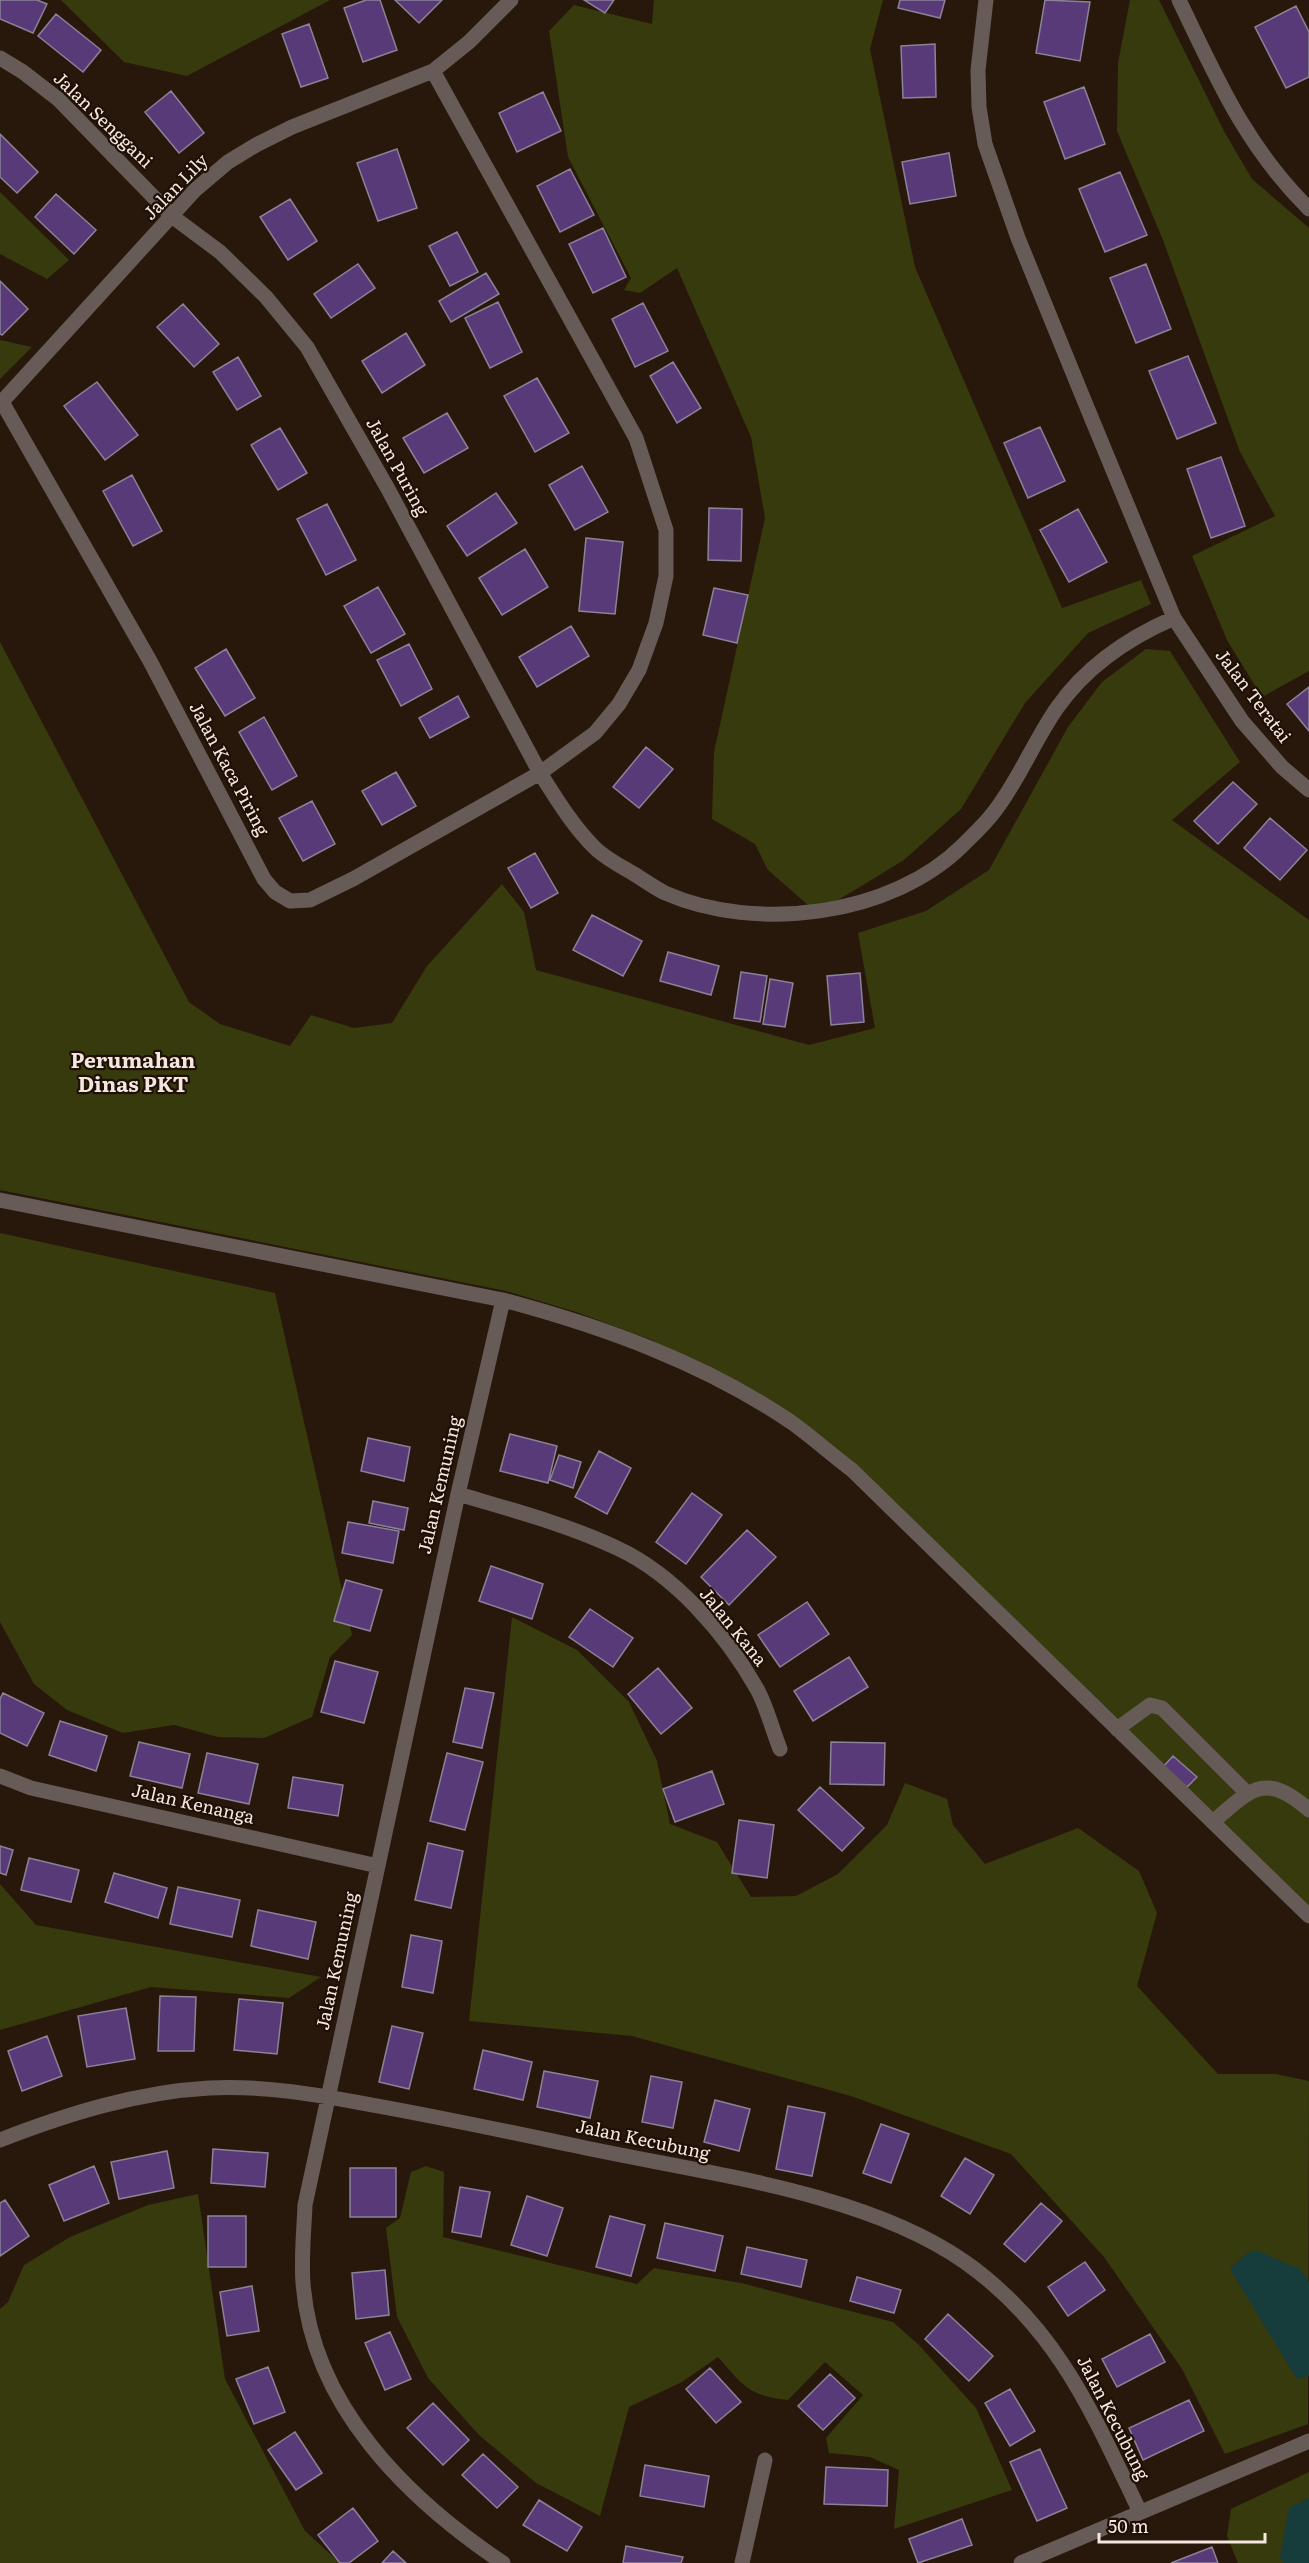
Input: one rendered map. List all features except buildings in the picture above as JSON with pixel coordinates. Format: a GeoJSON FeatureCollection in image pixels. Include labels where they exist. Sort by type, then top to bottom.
{"type":"FeatureCollection","features":[{"type":"Feature","properties":{"kind":"street","name":"Jalan Lily"},"geometry":{"type":"LineString","coordinates":[[1,403],[173,217],[195,190],[228,162],[292,127],[433,71],[469,42],[511,0]]}},
{"type":"Feature","properties":{"kind":"street","name":"Jalan Teratai"},"geometry":{"type":"LineString","coordinates":[[986,0],[981,29],[980,107],[985,144],[1018,238],[1174,618],[1242,721],[1282,767],[1309,790]]}},
{"type":"Feature","properties":{"kind":"street"},"geometry":{"type":"LineString","coordinates":[[1179,0],[1214,77],[1248,135],[1269,166],[1309,209]]}},
{"type":"Feature","properties":{"kind":"street","name":"Jalan Senggani"},"geometry":{"type":"LineString","coordinates":[[0,58],[23,72],[58,99],[173,217]]}},
{"type":"Feature","properties":{"kind":"street","name":"Jalan Kaca Piring"},"geometry":{"type":"LineString","coordinates":[[1,403],[150,661],[264,879],[275,892],[290,901],[310,900],[353,879],[540,773],[595,733],[619,704],[639,670],[656,623],[666,576],[666,530],[636,438],[433,71]]}},
{"type":"Feature","properties":{"kind":"street","name":"Jalan Puring"},"geometry":{"type":"LineString","coordinates":[[173,217],[220,252],[266,297],[307,347],[388,489],[540,773],[566,813],[594,848],[665,893],[712,908],[754,914],[817,913],[873,898],[920,878],[961,848],[994,812],[1058,707],[1085,675],[1114,650],[1143,631],[1174,618]]}},
{"type":"Feature","properties":{"kind":"street"},"geometry":{"type":"LineString","coordinates":[[0,1200],[503,1300],[581,1321],[659,1352],[739,1390],[792,1423],[852,1470],[1309,1916]]}},
{"type":"Feature","properties":{"kind":"street","name":"Jalan Kemuning"},"geometry":{"type":"LineString","coordinates":[[503,1300],[458,1494],[305,2205],[303,2283],[313,2340],[333,2390],[359,2431],[406,2486],[470,2541],[503,2563]]}},
{"type":"Feature","properties":{"kind":"street","name":"Jalan Kana"},"geometry":{"type":"LineString","coordinates":[[458,1494],[561,1525],[620,1549],[661,1577],[701,1613],[735,1654],[758,1691],[780,1749]]}},
{"type":"Feature","properties":{"kind":"street"},"geometry":{"type":"LineString","coordinates":[[1117,1729],[1150,1705],[1162,1708],[1247,1793]]}},
{"type":"Feature","properties":{"kind":"street","name":"Jalan Kenanga"},"geometry":{"type":"LineString","coordinates":[[0,1776],[31,1788],[378,1866]]}},
{"type":"Feature","properties":{"kind":"street"},"geometry":{"type":"LineString","coordinates":[[1213,1822],[1247,1793],[1259,1788],[1273,1788],[1290,1793],[1309,1810]]}},
{"type":"Feature","properties":{"kind":"street","name":"Jalan Kecubung"},"geometry":{"type":"LineString","coordinates":[[0,2140],[65,2115],[123,2101],[209,2088],[292,2091],[442,2118],[764,2185],[850,2208],[915,2232],[966,2263],[1018,2307],[1053,2346],[1085,2399],[1140,2512]]}},
{"type":"Feature","properties":{"kind":"street"},"geometry":{"type":"LineString","coordinates":[[1021,2563],[1309,2441]]}},
{"type":"Feature","properties":{"kind":"street"},"geometry":{"type":"LineString","coordinates":[[742,2563],[765,2460]]}},
{"type":"Feature","properties":{"kind":"green space"},"geometry":{"type":"Polygon","coordinates":[[[61,0],[330,0],[187,76],[124,62],[61,0]]]}},
{"type":"Feature","properties":{"kind":"green space"},"geometry":{"type":"Polygon","coordinates":[[[654,0],[883,0],[870,49],[915,267],[1062,608],[1141,580],[1151,604],[1088,633],[1025,703],[961,809],[904,860],[817,913],[768,870],[755,844],[712,819],[714,752],[765,518],[751,437],[677,268],[640,293],[624,290],[631,278],[568,157],[549,31],[574,5],[652,24],[654,0]]]}},
{"type":"Feature","properties":{"kind":"green space"},"geometry":{"type":"Polygon","coordinates":[[[1130,0],[1159,0],[1225,133],[1252,179],[1309,228],[1309,671],[1262,697],[1227,640],[1192,556],[1275,516],[1240,452],[1163,240],[1117,131],[1118,63],[1130,0]]]}},
{"type":"Feature","properties":{"kind":"green space"},"geometry":{"type":"Polygon","coordinates":[[[0,192],[69,260],[47,279],[0,254],[0,192]]]}},
{"type":"Feature","properties":{"kind":"green space"},"geometry":{"type":"Polygon","coordinates":[[[0,340],[32,347],[0,379],[0,340]]]}},
{"type":"Feature","properties":{"kind":"green space"},"geometry":{"type":"Polygon","coordinates":[[[0,642],[189,1002],[220,1024],[290,1046],[311,1015],[354,1028],[392,1023],[427,966],[502,884],[524,912],[536,970],[809,1045],[875,1028],[858,933],[926,911],[989,870],[1068,727],[1102,682],[1146,649],[1170,651],[1240,762],[1172,820],[1309,920],[1309,1908],[794,1420],[652,1340],[576,1312],[506,1291],[0,1190],[0,642]]]}},
{"type":"Feature","properties":{"kind":"green space"},"geometry":{"type":"Polygon","coordinates":[[[0,1233],[275,1293],[352,1635],[330,1657],[312,1717],[264,1738],[218,1737],[174,1725],[123,1733],[67,1710],[34,1684],[0,1622],[0,1233]]]}},
{"type":"Feature","properties":{"kind":"green space"},"geometry":{"type":"Polygon","coordinates":[[[512,1617],[577,1650],[629,1702],[657,1761],[670,1824],[717,1842],[751,1897],[796,1896],[838,1874],[887,1825],[905,1783],[947,1799],[953,1825],[985,1864],[1078,1828],[1139,1871],[1157,1913],[1137,1986],[1218,2074],[1276,2074],[1309,2081],[1308,2424],[1225,2454],[1182,2369],[1104,2257],[1011,2154],[851,2096],[632,2036],[469,2021],[512,1617]]]}},
{"type":"Feature","properties":{"kind":"green space"},"geometry":{"type":"Polygon","coordinates":[[[0,1884],[36,1925],[321,1977],[289,1998],[151,1987],[0,2030],[0,1884]]]}},
{"type":"Feature","properties":{"kind":"green space"},"geometry":{"type":"Polygon","coordinates":[[[426,2166],[444,2172],[443,2237],[637,2284],[654,2268],[741,2283],[893,2322],[919,2345],[976,2408],[1012,2490],[894,2529],[899,2470],[870,2457],[829,2453],[826,2438],[863,2395],[825,2362],[788,2400],[764,2396],[747,2388],[718,2357],[682,2382],[629,2407],[600,2516],[536,2483],[479,2435],[428,2378],[397,2317],[386,2228],[400,2218],[411,2172],[426,2166]]]}},
{"type":"Feature","properties":{"kind":"green space"},"geometry":{"type":"Polygon","coordinates":[[[198,2194],[225,2379],[305,2531],[340,2563],[0,2563],[0,2309],[8,2302],[24,2265],[70,2237],[148,2205],[198,2194]]]}},
{"type":"Feature","properties":{"kind":"green space"},"geometry":{"type":"Polygon","coordinates":[[[1309,2472],[1309,2563],[1238,2563],[1227,2536],[1231,2509],[1309,2472]]]}},
{"type":"Feature","properties":{"kind":"water"},"geometry":{"type":"Polygon","coordinates":[[[1256,2250],[1301,2270],[1309,2282],[1309,2376],[1297,2379],[1230,2269],[1246,2254],[1256,2250]]]}},
{"type":"Feature","properties":{"kind":"water"},"geometry":{"type":"Polygon","coordinates":[[[1309,2498],[1309,2563],[1283,2563],[1280,2557],[1289,2508],[1309,2498]]]}},
{"type":"Feature","properties":{"kind":"district","name":"Perumahan Dinas PKT"},"geometry":{"type":"Point","coordinates":[133,1073]}}]}
